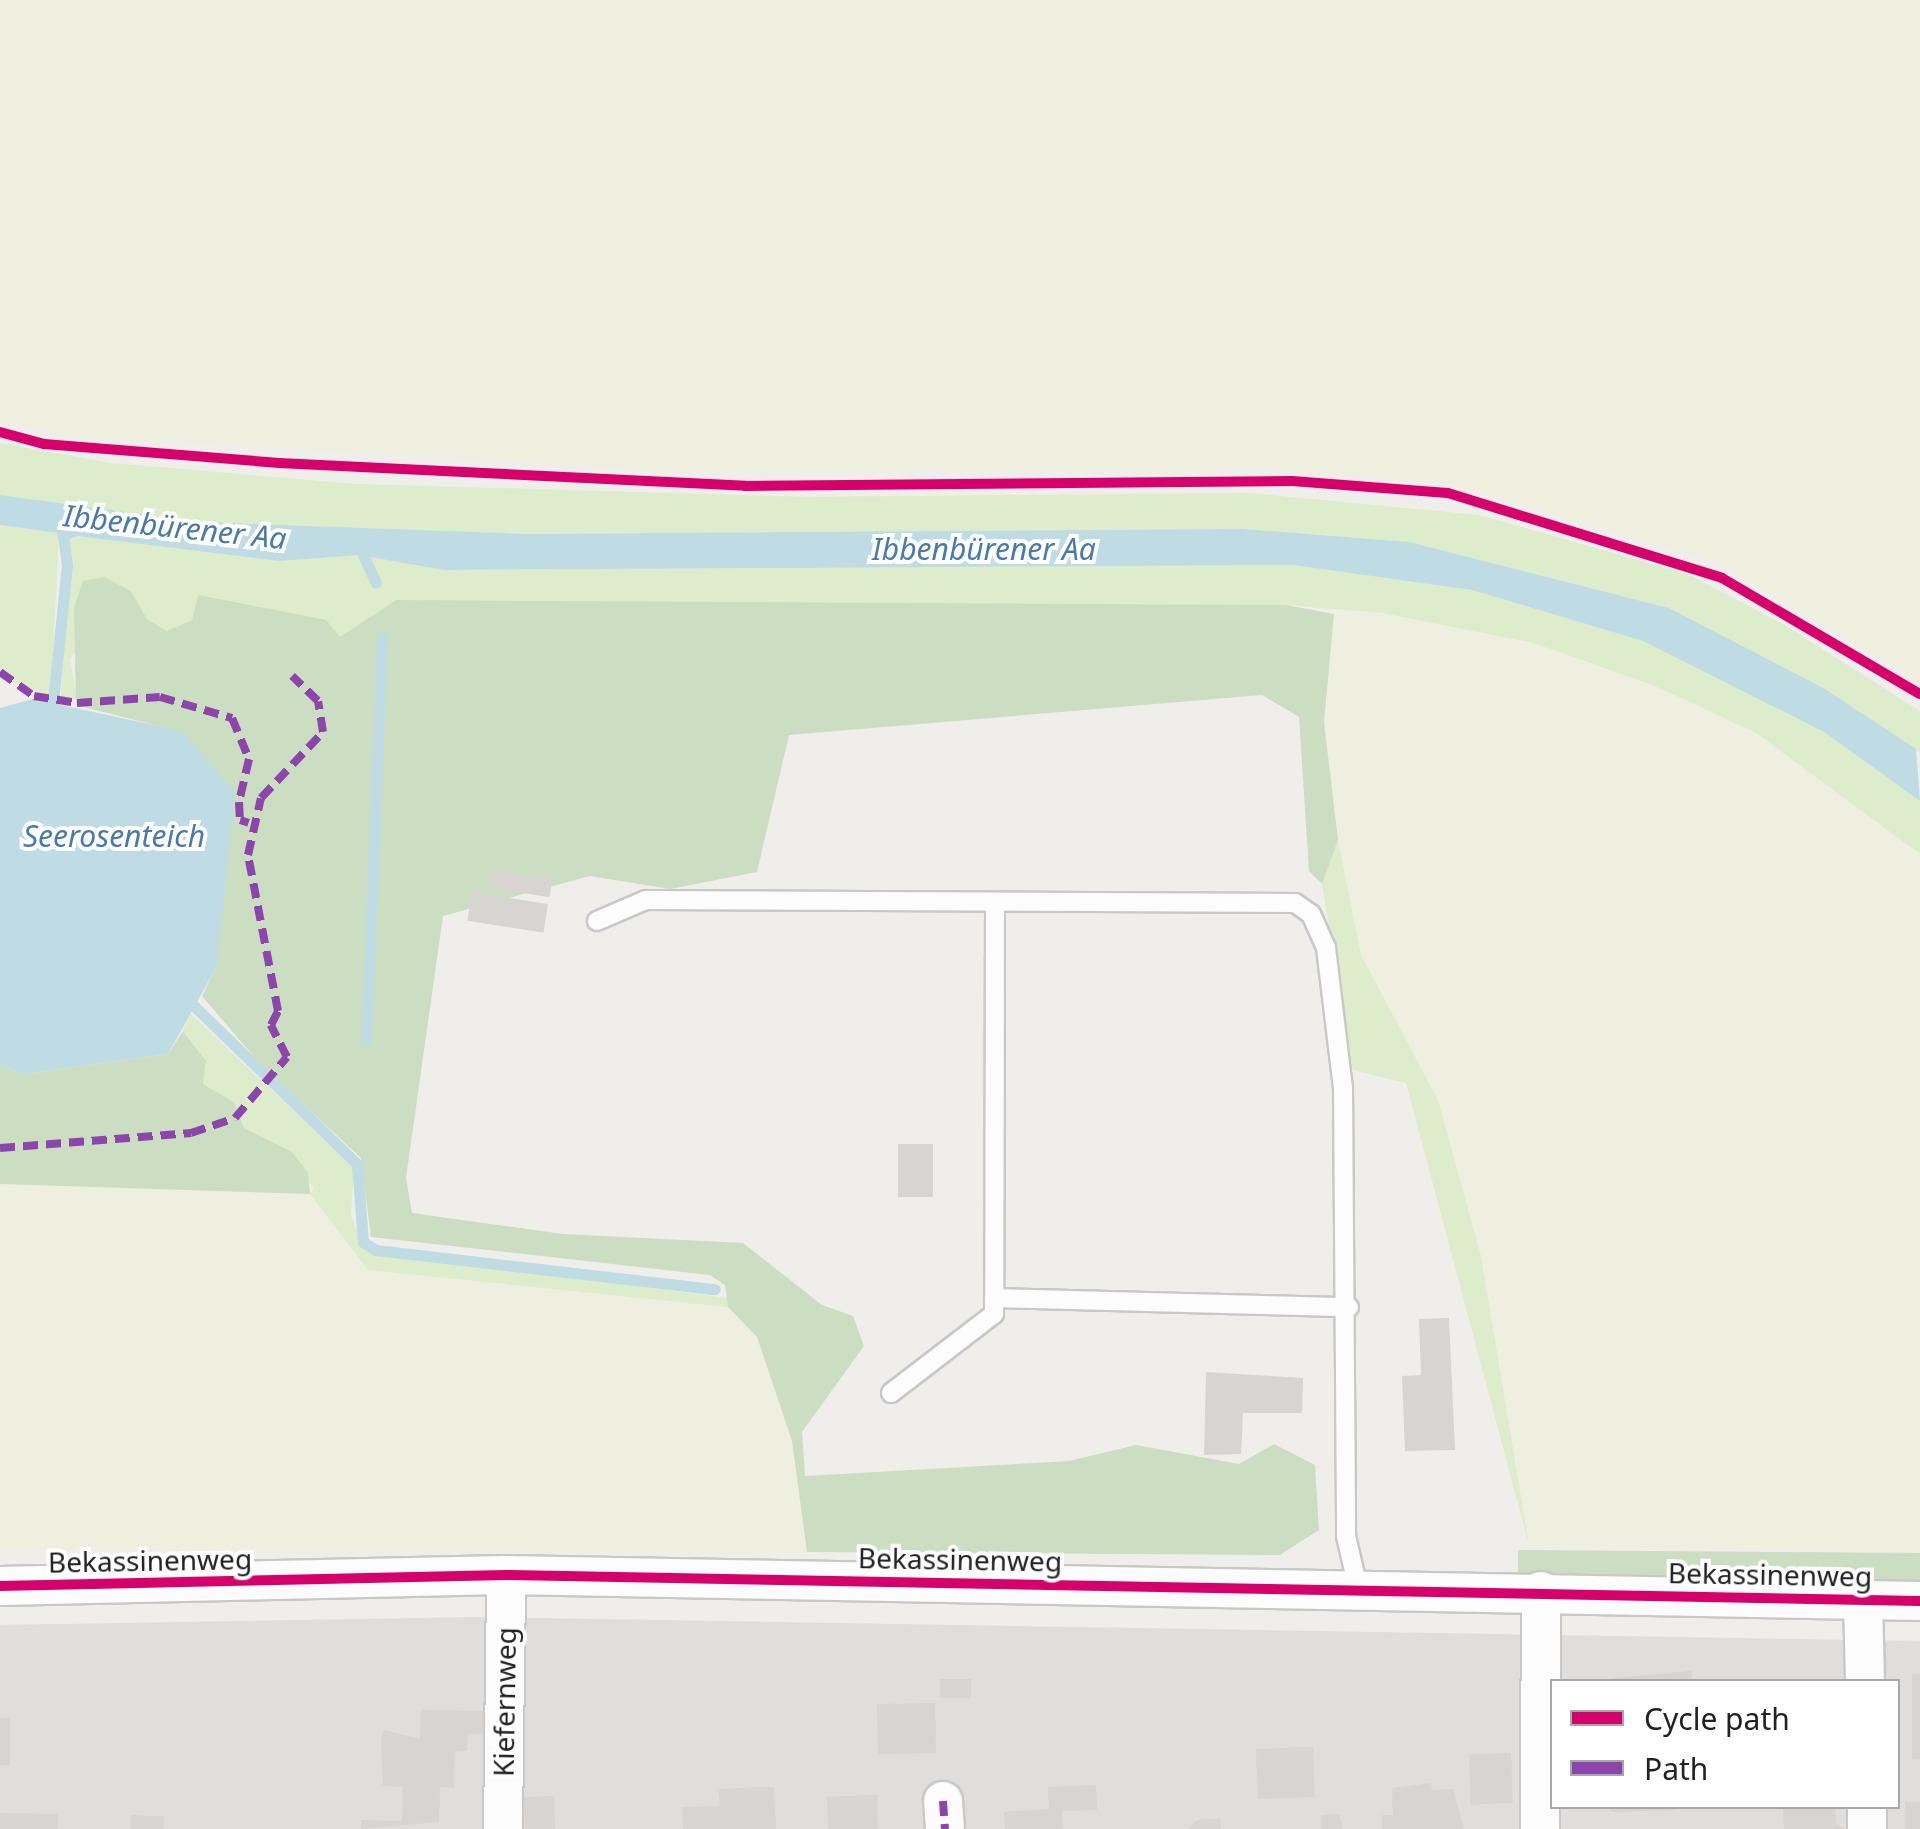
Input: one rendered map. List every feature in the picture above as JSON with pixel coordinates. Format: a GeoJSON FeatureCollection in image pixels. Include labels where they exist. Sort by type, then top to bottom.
{"type":"FeatureCollection","features":[{"type":"Feature","properties":{"kind":"street","name":"Bekassinenweg"},"geometry":{"type":"LineString","coordinates":[[0,1586],[506,1574],[1920,1601]]}},
{"type":"Feature","properties":{"kind":"street","name":"Kiefernweg"},"geometry":{"type":"LineString","coordinates":[[503,1829],[506,1574]]}},
{"type":"Feature","properties":{"kind":"street"},"geometry":{"type":"LineString","coordinates":[[1540,1591],[1540,1829]]}},
{"type":"Feature","properties":{"kind":"street"},"geometry":{"type":"LineString","coordinates":[[1864,1599],[1865,1679]]}},
{"type":"Feature","properties":{"kind":"lane"},"geometry":{"type":"LineString","coordinates":[[597,921],[646,900],[1295,903],[1312,914],[1326,948],[1342,1088],[1349,1307],[1346,1536],[1358,1588]]}},
{"type":"Feature","properties":{"kind":"lane"},"geometry":{"type":"LineString","coordinates":[[892,1393],[994,1314],[995,902]]}},
{"type":"Feature","properties":{"kind":"lane"},"geometry":{"type":"LineString","coordinates":[[994,1298],[1349,1307]]}},
{"type":"Feature","properties":{"kind":"shaded area"},"geometry":{"type":"Polygon","coordinates":[[[478,1617],[1920,1641],[1920,1829],[0,1829],[0,1625],[478,1617]]]}},
{"type":"Feature","properties":{"kind":"green space"},"geometry":{"type":"Polygon","coordinates":[[[0,0],[1920,0],[1920,682],[1713,561],[1450,484],[1279,471],[669,471],[71,436],[0,422],[0,0]]]}},
{"type":"Feature","properties":{"kind":"green space"},"geometry":{"type":"Polygon","coordinates":[[[0,443],[110,463],[358,484],[807,497],[1249,493],[1479,515],[1688,574],[1783,624],[1920,711],[1920,753],[1669,608],[1409,542],[1243,529],[528,534],[200,522],[0,495],[0,443]]]}},
{"type":"Feature","properties":{"kind":"green space"},"geometry":{"type":"Polygon","coordinates":[[[0,525],[59,533],[51,696],[0,677],[0,525]]]}},
{"type":"Feature","properties":{"kind":"green space"},"geometry":{"type":"Polygon","coordinates":[[[77,536],[279,561],[359,555],[444,570],[1293,565],[1472,590],[1643,641],[1824,732],[1920,801],[1920,854],[1756,733],[1655,686],[1534,643],[1382,613],[1286,605],[396,600],[340,637],[198,596],[192,620],[167,631],[147,619],[131,591],[70,659],[77,699],[61,697],[69,540],[77,536]]]}},
{"type":"Feature","properties":{"kind":"green space"},"geometry":{"type":"Polygon","coordinates":[[[104,577],[131,591],[147,619],[167,631],[192,620],[198,595],[326,620],[340,637],[396,600],[1286,605],[1334,614],[1324,722],[1338,840],[1322,884],[1309,871],[1299,717],[1262,695],[789,735],[757,872],[670,889],[590,876],[443,916],[406,1178],[412,1213],[563,1234],[743,1243],[822,1305],[853,1316],[864,1346],[802,1432],[805,1476],[1069,1461],[1136,1445],[1239,1464],[1274,1444],[1315,1465],[1319,1530],[1280,1555],[807,1552],[792,1441],[757,1337],[728,1307],[725,1285],[710,1275],[371,1237],[361,1158],[262,1066],[202,996],[217,965],[182,732],[76,705],[74,607],[83,581],[104,577]]]}},
{"type":"Feature","properties":{"kind":"green space"},"geometry":{"type":"Polygon","coordinates":[[[1382,612],[1534,643],[1655,686],[1756,733],[1920,854],[1920,1553],[1529,1545],[1481,1256],[1438,1100],[1361,955],[1338,840],[1324,722],[1334,614],[1382,612]]]}},
{"type":"Feature","properties":{"kind":"green space"},"geometry":{"type":"Polygon","coordinates":[[[1338,840],[1361,955],[1438,1100],[1481,1256],[1529,1545],[1406,1083],[1353,1070],[1322,884],[1338,840]]]}},
{"type":"Feature","properties":{"kind":"green space"},"geometry":{"type":"Polygon","coordinates":[[[190,1013],[354,1168],[351,1214],[363,1249],[727,1298],[728,1307],[368,1270],[310,1194],[314,1188],[269,1140],[244,1128],[234,1102],[203,1084],[206,1061],[183,1031],[190,1013]]]}},
{"type":"Feature","properties":{"kind":"green space"},"geometry":{"type":"Polygon","coordinates":[[[183,1031],[206,1061],[203,1084],[234,1102],[244,1128],[292,1152],[308,1173],[310,1194],[0,1184],[0,1065],[24,1074],[168,1054],[183,1031]]]}},
{"type":"Feature","properties":{"kind":"green space"},"geometry":{"type":"Polygon","coordinates":[[[0,1184],[310,1194],[368,1270],[728,1307],[757,1337],[792,1441],[807,1552],[0,1550],[0,1184]]]}},
{"type":"Feature","properties":{"kind":"green space"},"geometry":{"type":"Polygon","coordinates":[[[1518,1550],[1920,1553],[1920,1587],[1518,1574],[1518,1550]]]}},
{"type":"Feature","properties":{"kind":"water","name":"Ibbenbürener Aa"},"geometry":{"type":"Polygon","coordinates":[[[0,495],[200,522],[528,534],[1243,529],[1409,542],[1669,608],[1825,689],[1916,749],[1920,801],[1824,732],[1643,641],[1472,590],[1293,565],[444,570],[359,555],[279,561],[77,536],[64,542],[59,533],[0,525],[0,495]]]}},
{"type":"Feature","properties":{"kind":"water","name":"Seerosenteich"},"geometry":{"type":"Polygon","coordinates":[[[33,699],[182,731],[235,792],[217,966],[168,1054],[24,1074],[0,1065],[0,708],[33,699]]]}},
{"type":"Feature","properties":{"kind":"building"},"geometry":{"type":"Polygon","coordinates":[[[493,870],[552,879],[549,897],[490,888],[493,870]]]}},
{"type":"Feature","properties":{"kind":"building"},"geometry":{"type":"Polygon","coordinates":[[[472,892],[548,904],[544,933],[467,921],[472,892]]]}},
{"type":"Feature","properties":{"kind":"building"},"geometry":{"type":"Polygon","coordinates":[[[898,1144],[933,1144],[933,1197],[898,1197],[898,1144]]]}},
{"type":"Feature","properties":{"kind":"building"},"geometry":{"type":"Polygon","coordinates":[[[1449,1318],[1455,1450],[1405,1451],[1402,1376],[1421,1375],[1419,1319],[1449,1318]]]}},
{"type":"Feature","properties":{"kind":"building"},"geometry":{"type":"Polygon","coordinates":[[[1206,1372],[1303,1378],[1302,1413],[1243,1413],[1241,1454],[1204,1455],[1206,1372]]]}},
{"type":"Feature","properties":{"kind":"building"},"geometry":{"type":"Polygon","coordinates":[[[1691,1671],[1692,1679],[1612,1679],[1612,1678],[1691,1671]]]}},
{"type":"Feature","properties":{"kind":"building"},"geometry":{"type":"Polygon","coordinates":[[[1912,1674],[1920,1674],[1920,1759],[1912,1759],[1912,1674]]]}},
{"type":"Feature","properties":{"kind":"building"},"geometry":{"type":"Polygon","coordinates":[[[940,1679],[971,1679],[971,1698],[940,1698],[940,1679]]]}},
{"type":"Feature","properties":{"kind":"building"},"geometry":{"type":"Polygon","coordinates":[[[935,1703],[936,1753],[878,1754],[877,1704],[935,1703]]]}},
{"type":"Feature","properties":{"kind":"building"},"geometry":{"type":"Polygon","coordinates":[[[421,1710],[483,1711],[483,1734],[468,1734],[467,1751],[455,1751],[454,1788],[440,1787],[439,1822],[361,1829],[361,1820],[402,1821],[403,1787],[383,1786],[381,1740],[384,1730],[420,1739],[421,1710]]]}},
{"type":"Feature","properties":{"kind":"building"},"geometry":{"type":"Polygon","coordinates":[[[0,1718],[10,1718],[10,1765],[0,1765],[0,1718]]]}},
{"type":"Feature","properties":{"kind":"building"},"geometry":{"type":"Polygon","coordinates":[[[1313,1747],[1315,1797],[1258,1799],[1256,1749],[1313,1747]]]}},
{"type":"Feature","properties":{"kind":"building"},"geometry":{"type":"Polygon","coordinates":[[[1511,1753],[1513,1803],[1471,1804],[1469,1754],[1511,1753]]]}},
{"type":"Feature","properties":{"kind":"building"},"geometry":{"type":"Polygon","coordinates":[[[1431,1783],[1432,1790],[1453,1789],[1464,1829],[1382,1829],[1382,1815],[1393,1815],[1392,1788],[1431,1783]]]}},
{"type":"Feature","properties":{"kind":"building"},"geometry":{"type":"Polygon","coordinates":[[[1096,1785],[1097,1810],[1062,1811],[1063,1829],[1005,1829],[1004,1812],[1049,1809],[1048,1787],[1096,1785]]]}},
{"type":"Feature","properties":{"kind":"building"},"geometry":{"type":"Polygon","coordinates":[[[774,1787],[776,1829],[683,1829],[682,1807],[720,1806],[718,1789],[774,1787]]]}},
{"type":"Feature","properties":{"kind":"building"},"geometry":{"type":"Polygon","coordinates":[[[877,1795],[878,1829],[828,1829],[827,1797],[877,1795]]]}},
{"type":"Feature","properties":{"kind":"building"},"geometry":{"type":"Polygon","coordinates":[[[554,1796],[555,1829],[525,1829],[524,1797],[554,1796]]]}},
{"type":"Feature","properties":{"kind":"building"},"geometry":{"type":"Polygon","coordinates":[[[1905,1802],[1920,1802],[1920,1829],[1905,1829],[1905,1802]]]}},
{"type":"Feature","properties":{"kind":"building"},"geometry":{"type":"Polygon","coordinates":[[[1610,1809],[1676,1809],[1676,1810],[1610,1809]]]}},
{"type":"Feature","properties":{"kind":"building"},"geometry":{"type":"Polygon","coordinates":[[[1783,1809],[1835,1809],[1836,1824],[1845,1829],[1784,1829],[1783,1809]]]}},
{"type":"Feature","properties":{"kind":"building"},"geometry":{"type":"Polygon","coordinates":[[[0,1813],[58,1814],[58,1829],[0,1829],[0,1813]]]}},
{"type":"Feature","properties":{"kind":"building"},"geometry":{"type":"Polygon","coordinates":[[[1339,1814],[1343,1829],[1321,1829],[1321,1815],[1339,1814]]]}},
{"type":"Feature","properties":{"kind":"building"},"geometry":{"type":"Polygon","coordinates":[[[131,1815],[164,1816],[164,1829],[131,1829],[131,1815]]]}},
{"type":"Feature","properties":{"kind":"building"},"geometry":{"type":"Polygon","coordinates":[[[1220,1819],[1221,1829],[1189,1829],[1197,1820],[1220,1819]]]}},
{"type":"Feature","properties":{"kind":"waterway","name":"Ibbenbürener Aa"},"geometry":{"type":"LineString","coordinates":[[53,702],[67,565],[62,528]]}},
{"type":"Feature","properties":{"kind":"waterway"},"geometry":{"type":"LineString","coordinates":[[357,542],[376,583]]}},
{"type":"Feature","properties":{"kind":"waterway"},"geometry":{"type":"LineString","coordinates":[[366,1040],[382,636]]}},
{"type":"Feature","properties":{"kind":"waterway"},"geometry":{"type":"LineString","coordinates":[[193,1005],[357,1164],[363,1242],[376,1250],[715,1289]]}},
{"type":"Feature","properties":{"kind":"marked path"},"geometry":{"type":"LineString","coordinates":[[0,672],[34,696],[77,703],[160,697],[232,718],[249,759],[239,802],[240,820],[249,823]]}},
{"type":"Feature","properties":{"kind":"marked path"},"geometry":{"type":"LineString","coordinates":[[0,1148],[191,1133],[235,1118],[287,1057],[271,1025],[278,1011],[248,855],[261,798],[323,732],[318,701],[292,676]]}},
{"type":"Feature","properties":{"kind":"marked path"},"geometry":{"type":"LineString","coordinates":[[943,1801],[945,1829]]}},
{"type":"Feature","properties":{"kind":"cycle path"},"geometry":{"type":"LineString","coordinates":[[0,432],[44,444],[279,463],[745,486],[1292,481],[1448,493],[1722,578],[1920,694]]}},
{"type":"Feature","properties":{"kind":"cycle path"},"geometry":{"type":"LineString","coordinates":[[0,1586],[506,1575],[1920,1601]]}}]}
